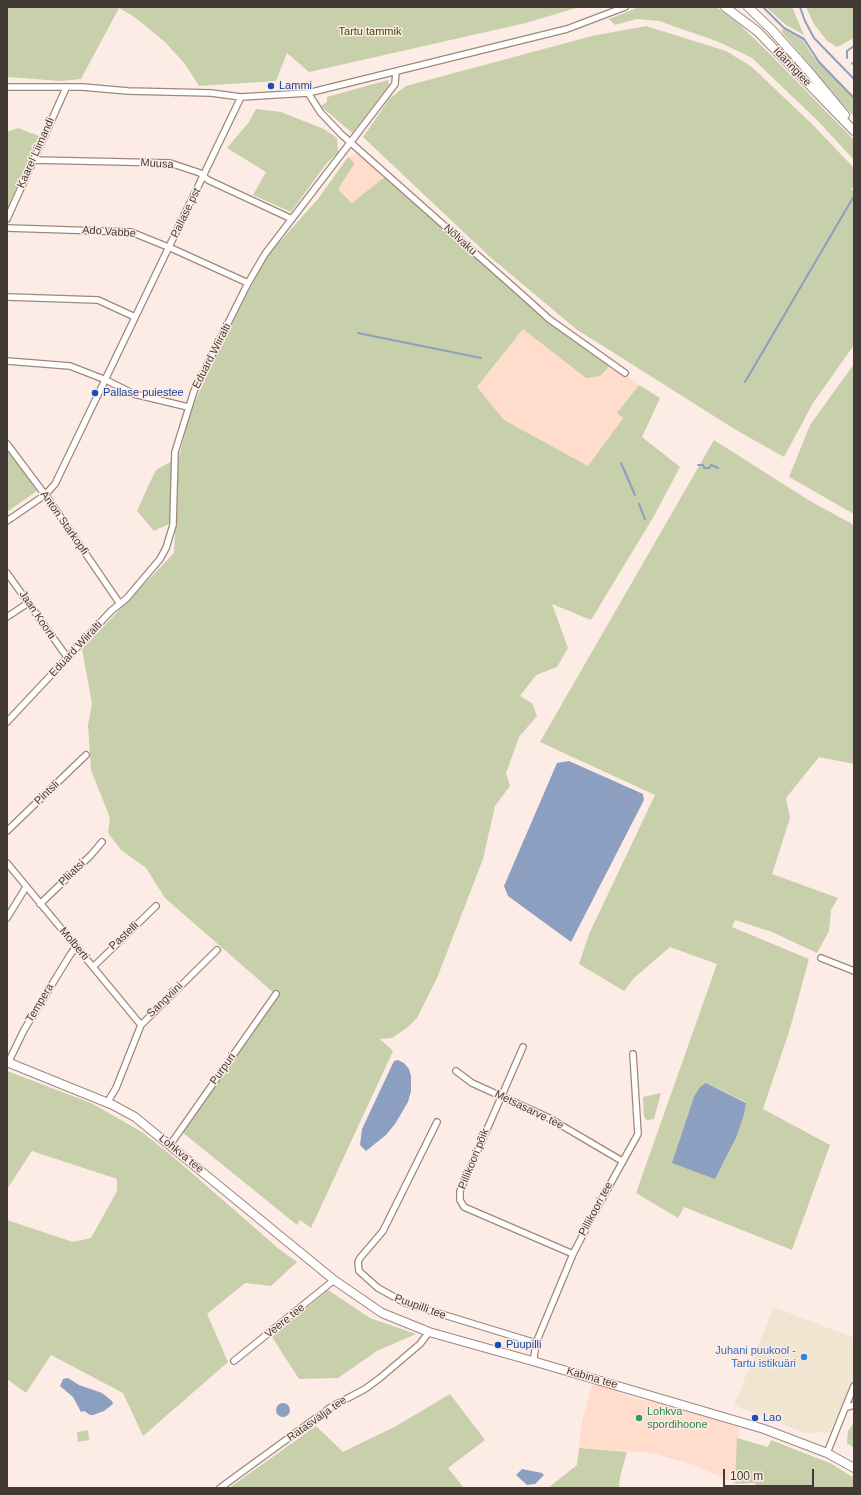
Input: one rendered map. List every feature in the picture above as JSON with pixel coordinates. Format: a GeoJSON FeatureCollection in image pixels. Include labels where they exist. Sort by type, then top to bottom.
{"type":"FeatureCollection","features":[{"type":"Feature","properties":{"kind":"street"},"geometry":{"type":"LineString","coordinates":[[7,87],[211,93],[241,98],[308,93],[567,28],[625,7]]}},
{"type":"Feature","properties":{"kind":"street","name":"Idaringtee"},"geometry":{"type":"LineString","coordinates":[[725,7],[757,31],[854,132]]}},
{"type":"Feature","properties":{"kind":"street","name":"Idaringtee"},"geometry":{"type":"LineString","coordinates":[[748,7],[772,30],[854,126]]}},
{"type":"Feature","properties":{"kind":"street"},"geometry":{"type":"LineString","coordinates":[[754,7],[772,30]]}},
{"type":"Feature","properties":{"kind":"street","name":"Eduard Wiiralti"},"geometry":{"type":"LineString","coordinates":[[7,722],[67,657],[120,604],[156,565],[170,537],[175,511],[175,452],[194,390],[265,254],[352,143],[395,84],[396,72]]}},
{"type":"Feature","properties":{"kind":"street","name":"Kaarel Liimandi"},"geometry":{"type":"LineString","coordinates":[[7,219],[66,88]]}},
{"type":"Feature","properties":{"kind":"street","name":"Nõlvaku"},"geometry":{"type":"LineString","coordinates":[[308,93],[331,124],[549,319],[625,374]]}},
{"type":"Feature","properties":{"kind":"street","name":"Pallase pst"},"geometry":{"type":"LineString","coordinates":[[7,521],[45,495],[55,484],[241,98]]}},
{"type":"Feature","properties":{"kind":"street","name":"Muusa"},"geometry":{"type":"LineString","coordinates":[[33,160],[170,163],[204,175],[208,180],[292,219]]}},
{"type":"Feature","properties":{"kind":"street","name":"Ado Vabbe"},"geometry":{"type":"LineString","coordinates":[[7,228],[131,232],[169,247],[248,284]]}},
{"type":"Feature","properties":{"kind":"street"},"geometry":{"type":"LineString","coordinates":[[7,297],[98,300],[135,317]]}},
{"type":"Feature","properties":{"kind":"street"},"geometry":{"type":"LineString","coordinates":[[7,362],[70,366],[106,380],[134,394],[188,407]]}},
{"type":"Feature","properties":{"kind":"street","name":"Anton Starkopfi"},"geometry":{"type":"LineString","coordinates":[[7,444],[45,495],[120,604]]}},
{"type":"Feature","properties":{"kind":"street","name":"Jaan Koorti"},"geometry":{"type":"LineString","coordinates":[[7,573],[67,657]]}},
{"type":"Feature","properties":{"kind":"street"},"geometry":{"type":"LineString","coordinates":[[7,617],[28,603]]}},
{"type":"Feature","properties":{"kind":"street","name":"Pintsli"},"geometry":{"type":"LineString","coordinates":[[7,831],[86,755]]}},
{"type":"Feature","properties":{"kind":"street","name":"Pliiatsi"},"geometry":{"type":"LineString","coordinates":[[40,904],[91,855],[102,842]]}},
{"type":"Feature","properties":{"kind":"street","name":"Molberti"},"geometry":{"type":"LineString","coordinates":[[7,864],[141,1025]]}},
{"type":"Feature","properties":{"kind":"street"},"geometry":{"type":"LineString","coordinates":[[7,918],[26,887]]}},
{"type":"Feature","properties":{"kind":"street","name":"Pastelli"},"geometry":{"type":"LineString","coordinates":[[92,967],[156,906]]}},
{"type":"Feature","properties":{"kind":"street","name":"Tempera"},"geometry":{"type":"LineString","coordinates":[[8,1062],[24,1030],[70,954],[76,947]]}},
{"type":"Feature","properties":{"kind":"street","name":"Sangviini"},"geometry":{"type":"LineString","coordinates":[[107,1102],[116,1088],[141,1025],[217,950]]}},
{"type":"Feature","properties":{"kind":"street"},"geometry":{"type":"LineString","coordinates":[[821,958],[854,971]]}},
{"type":"Feature","properties":{"kind":"street","name":"Purpuri"},"geometry":{"type":"LineString","coordinates":[[170,1145],[276,994]]}},
{"type":"Feature","properties":{"kind":"street","name":"Pillikoori põik"},"geometry":{"type":"LineString","coordinates":[[523,1047],[500,1096],[460,1191],[460,1200],[464,1207],[573,1254]]}},
{"type":"Feature","properties":{"kind":"street","name":"Pillikoori tee"},"geometry":{"type":"LineString","coordinates":[[536,1362],[534,1356],[536,1343],[573,1254],[584,1231],[638,1134],[633,1054]]}},
{"type":"Feature","properties":{"kind":"street","name":"Lohkva tee"},"geometry":{"type":"LineString","coordinates":[[8,1062],[107,1102],[135,1117],[334,1280]]}},
{"type":"Feature","properties":{"kind":"street","name":"Metsasarve tee"},"geometry":{"type":"LineString","coordinates":[[456,1071],[472,1083],[549,1118],[622,1161]]}},
{"type":"Feature","properties":{"kind":"street","name":"Puupilli tee"},"geometry":{"type":"LineString","coordinates":[[437,1122],[383,1230],[360,1258],[358,1262],[360,1271],[378,1288],[405,1303],[536,1343]]}},
{"type":"Feature","properties":{"kind":"street","name":"Kabina tee"},"geometry":{"type":"LineString","coordinates":[[334,1280],[382,1313],[429,1332],[764,1429],[827,1453],[854,1468]]}},
{"type":"Feature","properties":{"kind":"street","name":"Veere tee"},"geometry":{"type":"LineString","coordinates":[[234,1361],[334,1280]]}},
{"type":"Feature","properties":{"kind":"street","name":"Ratasvälja tee"},"geometry":{"type":"LineString","coordinates":[[220,1488],[331,1407],[365,1389],[380,1378],[420,1344],[429,1332]]}},
{"type":"Feature","properties":{"kind":"street"},"geometry":{"type":"LineString","coordinates":[[827,1453],[854,1386]]}},
{"type":"Feature","properties":{"kind":"street"},"geometry":{"type":"LineString","coordinates":[[845,1408],[854,1405]]}},
{"type":"Feature","properties":{"kind":"shaded area"},"geometry":{"type":"Polygon","coordinates":[[[354,154],[361,154],[386,176],[353,203],[338,189],[355,163],[348,157],[354,154]]]}},
{"type":"Feature","properties":{"kind":"shaded area"},"geometry":{"type":"Polygon","coordinates":[[[524,328],[586,378],[608,362],[639,385],[617,413],[623,417],[588,466],[504,420],[477,388],[524,328]]]}},
{"type":"Feature","properties":{"kind":"shaded area","name":"Juhani puukool - Tartu istikuäri"},"geometry":{"type":"Polygon","coordinates":[[[774,1307],[854,1338],[854,1377],[830,1432],[805,1433],[734,1405],[774,1307]]]}},
{"type":"Feature","properties":{"kind":"shaded area"},"geometry":{"type":"Polygon","coordinates":[[[593,1383],[616,1390],[628,1397],[663,1404],[739,1427],[735,1484],[697,1466],[652,1453],[579,1448],[582,1422],[593,1383]]]}},
{"type":"Feature","properties":{"kind":"green space","name":"Tartu tammik"},"geometry":{"type":"Polygon","coordinates":[[[7,7],[579,7],[526,23],[309,72],[287,53],[276,81],[199,86],[185,64],[165,42],[133,16],[119,8],[81,79],[61,81],[7,77],[7,7]]]}},
{"type":"Feature","properties":{"kind":"green space"},"geometry":{"type":"Polygon","coordinates":[[[639,7],[716,7],[738,23],[854,140],[854,160],[819,122],[752,58],[719,42],[659,21],[637,19],[615,25],[609,19],[639,7]]]}},
{"type":"Feature","properties":{"kind":"green space"},"geometry":{"type":"Polygon","coordinates":[[[766,7],[792,7],[804,35],[786,25],[766,7]]]}},
{"type":"Feature","properties":{"kind":"green space"},"geometry":{"type":"Polygon","coordinates":[[[806,7],[854,7],[854,38],[837,47],[827,41],[814,24],[806,7]]]}},
{"type":"Feature","properties":{"kind":"green space"},"geometry":{"type":"Polygon","coordinates":[[[646,26],[726,51],[752,67],[814,126],[854,168],[854,186],[851,189],[854,191],[854,345],[813,403],[784,457],[736,430],[576,329],[489,256],[363,137],[390,98],[406,86],[592,36],[646,26]]]}},
{"type":"Feature","properties":{"kind":"green space"},"geometry":{"type":"Polygon","coordinates":[[[783,29],[803,40],[812,55],[854,99],[854,117],[781,31],[783,29]]]}},
{"type":"Feature","properties":{"kind":"green space"},"geometry":{"type":"Polygon","coordinates":[[[388,80],[389,85],[352,133],[321,106],[327,102],[327,97],[388,80]]]}},
{"type":"Feature","properties":{"kind":"green space"},"geometry":{"type":"Polygon","coordinates":[[[256,109],[281,112],[324,129],[337,138],[338,152],[326,164],[291,212],[253,195],[266,172],[227,148],[249,122],[256,109]]]}},
{"type":"Feature","properties":{"kind":"green space"},"geometry":{"type":"Polygon","coordinates":[[[18,128],[39,136],[7,209],[7,132],[18,128]]]}},
{"type":"Feature","properties":{"kind":"green space"},"geometry":{"type":"Polygon","coordinates":[[[348,157],[355,163],[338,189],[352,203],[386,176],[539,312],[608,362],[608,368],[600,376],[586,378],[523,329],[477,387],[504,420],[588,466],[623,418],[617,413],[639,385],[660,398],[642,437],[680,467],[654,516],[591,620],[552,604],[568,648],[557,667],[536,675],[520,696],[532,703],[537,716],[519,737],[506,773],[510,786],[495,806],[483,859],[437,978],[417,1018],[408,1027],[392,1038],[380,1039],[393,1051],[311,1228],[300,1220],[297,1225],[182,1132],[281,993],[274,993],[165,898],[146,868],[121,850],[108,833],[110,818],[91,770],[88,725],[92,704],[82,649],[174,553],[176,517],[171,523],[154,531],[137,511],[156,470],[177,458],[177,465],[188,420],[196,399],[234,318],[267,256],[318,199],[348,157]]]}},
{"type":"Feature","properties":{"kind":"green space"},"geometry":{"type":"Polygon","coordinates":[[[854,364],[854,514],[789,477],[810,425],[854,364]]]}},
{"type":"Feature","properties":{"kind":"green space"},"geometry":{"type":"Polygon","coordinates":[[[714,440],[810,501],[854,525],[854,764],[819,757],[786,798],[790,818],[772,874],[838,898],[831,910],[829,931],[817,953],[772,932],[735,920],[732,927],[809,959],[789,1032],[763,1109],[830,1145],[792,1250],[684,1207],[678,1218],[636,1193],[717,964],[670,947],[634,978],[624,991],[579,964],[589,934],[655,795],[540,742],[714,440]],[[706,1083],[722,1166],[736,1138],[744,1115],[746,1102],[706,1083]]]}},
{"type":"Feature","properties":{"kind":"green space"},"geometry":{"type":"Polygon","coordinates":[[[7,448],[37,491],[7,512],[7,448]]]}},
{"type":"Feature","properties":{"kind":"green space"},"geometry":{"type":"Polygon","coordinates":[[[7,1071],[91,1103],[142,1132],[177,1160],[279,1249],[297,1262],[271,1286],[245,1283],[207,1314],[228,1362],[143,1436],[123,1393],[51,1355],[26,1393],[7,1379],[7,1220],[73,1242],[91,1238],[117,1191],[117,1179],[32,1151],[7,1189],[7,1071]]]}},
{"type":"Feature","properties":{"kind":"green space"},"geometry":{"type":"Polygon","coordinates":[[[661,1093],[654,1119],[647,1120],[644,1117],[643,1097],[661,1093]]]}},
{"type":"Feature","properties":{"kind":"green space"},"geometry":{"type":"Polygon","coordinates":[[[328,1290],[370,1318],[416,1334],[377,1351],[338,1378],[299,1379],[272,1337],[328,1290]]]}},
{"type":"Feature","properties":{"kind":"green space"},"geometry":{"type":"Polygon","coordinates":[[[450,1394],[485,1440],[448,1468],[464,1488],[229,1488],[316,1426],[343,1452],[396,1426],[450,1394]]]}},
{"type":"Feature","properties":{"kind":"green space"},"geometry":{"type":"Polygon","coordinates":[[[854,1422],[854,1448],[847,1443],[848,1431],[854,1422]]]}},
{"type":"Feature","properties":{"kind":"green space"},"geometry":{"type":"Polygon","coordinates":[[[88,1430],[89,1440],[78,1442],[77,1432],[88,1430]]]}},
{"type":"Feature","properties":{"kind":"green space"},"geometry":{"type":"Polygon","coordinates":[[[737,1438],[768,1447],[771,1440],[832,1464],[854,1478],[854,1488],[756,1488],[755,1483],[735,1484],[737,1438]]]}},
{"type":"Feature","properties":{"kind":"green space"},"geometry":{"type":"Polygon","coordinates":[[[579,1448],[627,1452],[620,1477],[619,1488],[548,1488],[577,1465],[579,1448]]]}},
{"type":"Feature","properties":{"kind":"water"},"geometry":{"type":"Polygon","coordinates":[[[569,761],[643,794],[644,800],[571,942],[508,896],[504,886],[557,763],[569,761]]]}},
{"type":"Feature","properties":{"kind":"water"},"geometry":{"type":"Polygon","coordinates":[[[398,1060],[404,1063],[409,1069],[411,1076],[411,1091],[408,1102],[395,1124],[386,1135],[366,1151],[360,1145],[362,1129],[394,1061],[398,1060]]]}},
{"type":"Feature","properties":{"kind":"water"},"geometry":{"type":"Polygon","coordinates":[[[706,1083],[746,1103],[744,1115],[736,1138],[715,1179],[672,1163],[694,1097],[700,1087],[706,1083]]]}},
{"type":"Feature","properties":{"kind":"water"},"geometry":{"type":"Polygon","coordinates":[[[68,1378],[79,1385],[102,1393],[112,1401],[113,1404],[104,1411],[93,1415],[90,1415],[84,1411],[81,1412],[73,1397],[60,1386],[63,1379],[68,1378]]]}},
{"type":"Feature","properties":{"kind":"water"},"geometry":{"type":"Polygon","coordinates":[[[283,1403],[288,1405],[290,1410],[288,1415],[283,1417],[278,1415],[276,1410],[278,1405],[283,1403]]]}},
{"type":"Feature","properties":{"kind":"water"},"geometry":{"type":"Polygon","coordinates":[[[522,1469],[542,1473],[544,1475],[535,1484],[527,1485],[516,1475],[522,1469]]]}},
{"type":"Feature","properties":{"kind":"waterway"},"geometry":{"type":"LineString","coordinates":[[763,7],[784,28],[804,39],[819,62],[854,98]]}},
{"type":"Feature","properties":{"kind":"waterway"},"geometry":{"type":"LineString","coordinates":[[800,7],[805,21],[814,38],[854,79]]}},
{"type":"Feature","properties":{"kind":"waterway"},"geometry":{"type":"LineString","coordinates":[[847,58],[847,51],[854,46]]}},
{"type":"Feature","properties":{"kind":"waterway"},"geometry":{"type":"LineString","coordinates":[[745,382],[854,196]]}},
{"type":"Feature","properties":{"kind":"waterway"},"geometry":{"type":"LineString","coordinates":[[358,333],[481,358]]}},
{"type":"Feature","properties":{"kind":"waterway"},"geometry":{"type":"LineString","coordinates":[[621,463],[635,495]]}},
{"type":"Feature","properties":{"kind":"waterway"},"geometry":{"type":"LineString","coordinates":[[698,465],[703,465],[704,468],[709,468],[711,465],[718,468]]}},
{"type":"Feature","properties":{"kind":"waterway"},"geometry":{"type":"LineString","coordinates":[[639,504],[645,519]]}},
{"type":"Feature","properties":{"kind":"place","name":"Lammi"},"geometry":{"type":"Point","coordinates":[271,86]}},
{"type":"Feature","properties":{"kind":"place","name":"Pallase puiestee"},"geometry":{"type":"Point","coordinates":[95,393]}},
{"type":"Feature","properties":{"kind":"place","name":"Puupilli"},"geometry":{"type":"Point","coordinates":[498,1345]}},
{"type":"Feature","properties":{"kind":"place","name":"Juhani puukool - Tartu istikuäri"},"geometry":{"type":"Point","coordinates":[804,1357]}},
{"type":"Feature","properties":{"kind":"place","name":"Lohkva spordihoone"},"geometry":{"type":"Point","coordinates":[639,1418]}},
{"type":"Feature","properties":{"kind":"place","name":"Lao"},"geometry":{"type":"Point","coordinates":[755,1418]}}]}
